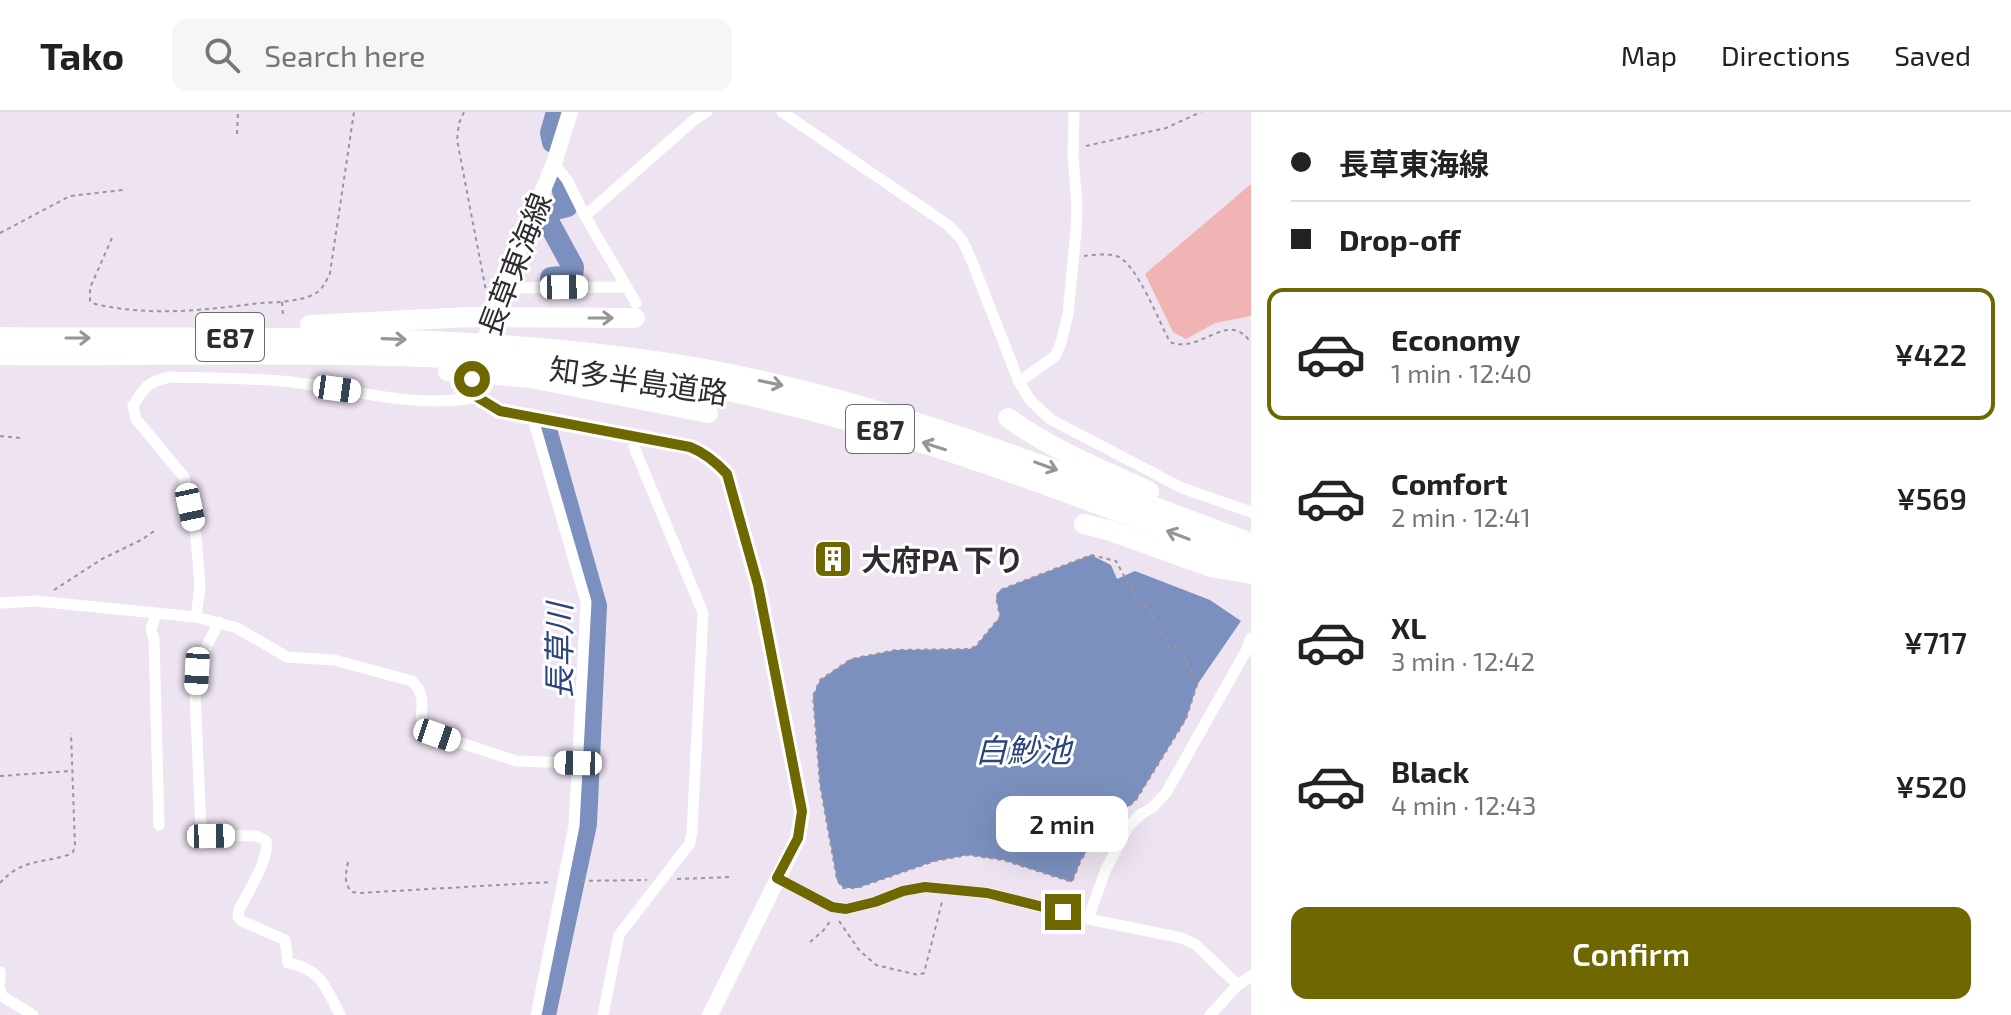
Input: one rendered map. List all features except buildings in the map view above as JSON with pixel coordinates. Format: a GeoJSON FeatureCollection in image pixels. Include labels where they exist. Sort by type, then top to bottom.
{"type":"FeatureCollection","features":[{"type":"Feature","properties":{"kind":"highway"},"geometry":{"type":"LineString","coordinates":[[202,337],[256,328],[469,317],[504,311],[635,310]]}},
{"type":"Feature","properties":{"kind":"highway","name":"知多半島道路"},"geometry":{"type":"LineString","coordinates":[[0,337],[315,337],[455,357],[663,379],[852,421],[925,442],[1251,562]]}},
{"type":"Feature","properties":{"kind":"highway","name":"知多半島道路"},"geometry":{"type":"LineString","coordinates":[[493,360],[603,354],[745,377],[843,400],[997,448],[1251,543]]}},
{"type":"Feature","properties":{"kind":"highway","name":"E87"},"geometry":{"type":"LineString","coordinates":[[0,355],[455,357]]}},
{"type":"Feature","properties":{"kind":"highway"},"geometry":{"type":"LineString","coordinates":[[455,357],[493,360],[531,378],[708,413]]}},
{"type":"Feature","properties":{"kind":"highway"},"geometry":{"type":"LineString","coordinates":[[1008,418],[1035,437],[1093,466],[1171,501],[1251,528]]}},
{"type":"Feature","properties":{"kind":"highway"},"geometry":{"type":"LineString","coordinates":[[1084,524],[1211,567],[1251,574]]}},
{"type":"Feature","properties":{"kind":"main road","name":"長草東海線"},"geometry":{"type":"LineString","coordinates":[[477,397],[472,379],[504,311],[502,288],[554,163],[570,112]]}},
{"type":"Feature","properties":{"kind":"main road"},"geometry":{"type":"LineString","coordinates":[[477,397],[500,411],[690,447],[716,462],[727,474],[758,585],[802,811],[798,838],[710,1015]]}},
{"type":"Feature","properties":{"kind":"street"},"geometry":{"type":"LineString","coordinates":[[585,216],[695,119],[707,112]]}},
{"type":"Feature","properties":{"kind":"street"},"geometry":{"type":"LineString","coordinates":[[782,112],[948,225],[962,240],[1019,382],[1031,401],[1050,419],[1182,488],[1251,512]]}},
{"type":"Feature","properties":{"kind":"street"},"geometry":{"type":"LineString","coordinates":[[1019,382],[1055,356],[1068,314],[1077,206],[1074,112]]}},
{"type":"Feature","properties":{"kind":"street"},"geometry":{"type":"LineString","coordinates":[[554,163],[567,180],[626,287],[635,310]]}},
{"type":"Feature","properties":{"kind":"street"},"geometry":{"type":"LineString","coordinates":[[502,288],[626,287]]}},
{"type":"Feature","properties":{"kind":"street"},"geometry":{"type":"LineString","coordinates":[[196,617],[200,586],[196,537],[184,477],[136,419],[133,406],[140,394],[155,380],[170,377],[282,381],[420,401],[455,401],[477,397]]}},
{"type":"Feature","properties":{"kind":"street"},"geometry":{"type":"LineString","coordinates":[[535,418],[586,602],[574,826],[536,1015]]}},
{"type":"Feature","properties":{"kind":"street"},"geometry":{"type":"LineString","coordinates":[[603,1015],[619,935],[690,843],[692,832],[703,613],[634,447],[636,437]]}},
{"type":"Feature","properties":{"kind":"street"},"geometry":{"type":"LineString","coordinates":[[0,603],[36,601],[219,622],[237,628],[287,657],[334,660],[412,681],[421,695],[420,717],[428,729],[437,735],[516,761],[578,763]]}},
{"type":"Feature","properties":{"kind":"street"},"geometry":{"type":"LineString","coordinates":[[156,614],[151,629],[154,640],[159,825]]}},
{"type":"Feature","properties":{"kind":"street"},"geometry":{"type":"LineString","coordinates":[[219,622],[199,663],[195,693],[201,829],[205,835],[257,836],[266,841],[268,847],[262,864],[238,917],[285,940],[288,963],[312,972],[323,981],[340,1015]]}},
{"type":"Feature","properties":{"kind":"street"},"geometry":{"type":"LineString","coordinates":[[1088,919],[1106,869],[1128,827],[1166,793],[1251,638]]}},
{"type":"Feature","properties":{"kind":"street"},"geometry":{"type":"LineString","coordinates":[[777,878],[836,911],[925,887],[987,893],[1088,919],[1182,938],[1196,945],[1238,985]]}},
{"type":"Feature","properties":{"kind":"street"},"geometry":{"type":"LineString","coordinates":[[0,972],[0,982]]}},
{"type":"Feature","properties":{"kind":"street"},"geometry":{"type":"LineString","coordinates":[[1210,1015],[1238,985],[1251,976]]}},
{"type":"Feature","properties":{"kind":"street"},"geometry":{"type":"LineString","coordinates":[[0,989],[2,996],[33,1015]]}},
{"type":"Feature","properties":{"kind":"path"},"geometry":{"type":"LineString","coordinates":[[237,134],[238,112]]}},
{"type":"Feature","properties":{"kind":"path"},"geometry":{"type":"LineString","coordinates":[[112,238],[90,288],[90,301],[95,304],[164,313],[314,295],[330,273],[354,112]]}},
{"type":"Feature","properties":{"kind":"path"},"geometry":{"type":"LineString","coordinates":[[464,112],[457,140],[484,289],[504,311]]}},
{"type":"Feature","properties":{"kind":"path"},"geometry":{"type":"LineString","coordinates":[[1073,148],[1166,128],[1201,112]]}},
{"type":"Feature","properties":{"kind":"path"},"geometry":{"type":"LineString","coordinates":[[0,233],[70,196],[123,190]]}},
{"type":"Feature","properties":{"kind":"path"},"geometry":{"type":"LineString","coordinates":[[1073,256],[1117,256],[1129,263],[1170,342],[1177,345],[1194,344],[1231,330],[1243,333],[1251,343]]}},
{"type":"Feature","properties":{"kind":"path"},"geometry":{"type":"LineString","coordinates":[[282,301],[283,315]]}},
{"type":"Feature","properties":{"kind":"path"},"geometry":{"type":"LineString","coordinates":[[0,436],[20,438]]}},
{"type":"Feature","properties":{"kind":"path"},"geometry":{"type":"LineString","coordinates":[[36,601],[102,559],[156,530]]}},
{"type":"Feature","properties":{"kind":"path"},"geometry":{"type":"LineString","coordinates":[[1091,555],[1116,561],[1140,606],[1148,606],[1169,647],[1179,645],[1197,685],[1186,719],[1136,800],[1101,830],[1081,860],[1072,882],[1003,860],[968,855],[935,861],[857,888],[843,888],[837,880],[820,785],[813,696],[820,680],[851,659],[896,650],[969,649],[976,646],[1000,617],[996,597],[1000,590],[1091,555]]}},
{"type":"Feature","properties":{"kind":"path"},"geometry":{"type":"LineString","coordinates":[[0,883],[21,866],[73,852],[71,733]]}},
{"type":"Feature","properties":{"kind":"path"},"geometry":{"type":"LineString","coordinates":[[0,776],[71,771]]}},
{"type":"Feature","properties":{"kind":"path"},"geometry":{"type":"LineString","coordinates":[[348,862],[347,887],[359,893],[563,881],[732,877]]}},
{"type":"Feature","properties":{"kind":"path"},"geometry":{"type":"LineString","coordinates":[[810,942],[823,931],[836,911],[859,950],[876,965],[918,975],[924,973],[945,889]]}},
{"type":"Feature","properties":{"kind":"shaded area"},"geometry":{"type":"Polygon","coordinates":[[[1251,184],[1251,316],[1215,323],[1186,339],[1173,332],[1145,274],[1251,184]]]}},
{"type":"Feature","properties":{"kind":"water","name":"白魦池"},"geometry":{"type":"Polygon","coordinates":[[[1091,555],[1111,565],[1117,579],[1135,571],[1210,600],[1241,621],[1197,685],[1186,719],[1136,800],[1101,830],[1081,860],[1072,882],[1003,860],[968,855],[935,861],[857,888],[843,888],[837,880],[820,785],[813,696],[820,680],[851,659],[896,650],[969,649],[976,646],[1000,617],[996,597],[1000,590],[1091,555]]]}},
{"type":"Feature","properties":{"kind":"waterway","name":"長草川"},"geometry":{"type":"LineString","coordinates":[[553,142],[551,133],[557,112]]}},
{"type":"Feature","properties":{"kind":"waterway","name":"長草川"},"geometry":{"type":"LineString","coordinates":[[551,278],[572,276],[573,267],[543,212],[567,206],[562,187]]}},
{"type":"Feature","properties":{"kind":"waterway","name":"長草川"},"geometry":{"type":"LineString","coordinates":[[545,1015],[586,824],[596,606],[547,433]]}},
{"type":"Feature","properties":{"kind":"place","name":"大府PA 下り"},"geometry":{"type":"Point","coordinates":[833,559]}},
{"type":"Feature","properties":{"kind":"route"},"geometry":{"type":"LineString","coordinates":[[472,379],[477,397],[500,411],[690,447],[716,462],[727,474],[758,585],[802,811],[798,838],[777,878],[832,907],[846,909],[925,887],[987,893],[1063,912]]}}]}
